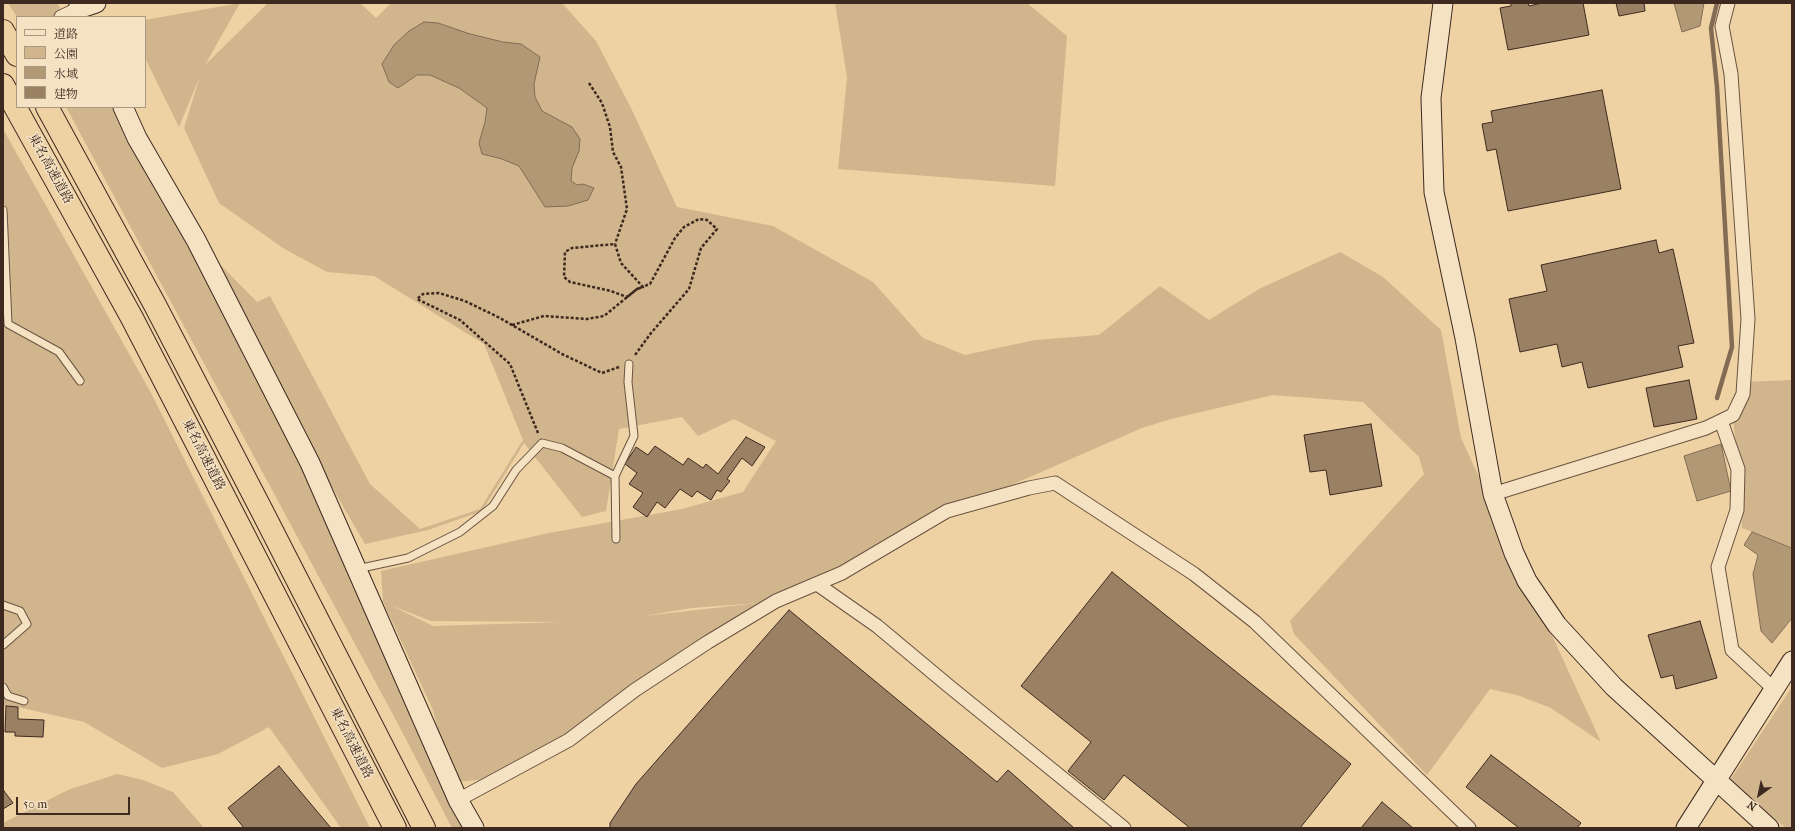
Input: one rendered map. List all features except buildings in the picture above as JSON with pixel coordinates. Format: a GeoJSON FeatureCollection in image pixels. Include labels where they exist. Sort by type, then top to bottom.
{"type":"FeatureCollection","features":[{"type":"Feature","properties":{"kind":"highway"},"geometry":{"type":"LineString","coordinates":[[3,31],[16,53]]}},
{"type":"Feature","properties":{"kind":"highway","name":"東名高速道路"},"geometry":{"type":"LineString","coordinates":[[3,85],[132,318],[395,828]]}},
{"type":"Feature","properties":{"kind":"highway","name":"東名高速道路"},"geometry":{"type":"LineString","coordinates":[[48,108],[155,305],[262,510],[424,828]]}},
{"type":"Feature","properties":{"kind":"street"},"geometry":{"type":"LineString","coordinates":[[64,16],[96,3]]}},
{"type":"Feature","properties":{"kind":"street"},"geometry":{"type":"LineString","coordinates":[[1443,3],[1431,98],[1434,192],[1465,338],[1493,494],[1514,553],[1527,581],[1557,625],[1614,687],[1715,781],[1769,828]]}},
{"type":"Feature","properties":{"kind":"street"},"geometry":{"type":"LineString","coordinates":[[1493,494],[1706,428],[1734,415],[1743,394],[1748,319],[1731,74],[1722,26],[1728,3]]}},
{"type":"Feature","properties":{"kind":"street"},"geometry":{"type":"LineString","coordinates":[[123,108],[137,138],[196,240],[310,463],[458,800],[474,828]]}},
{"type":"Feature","properties":{"kind":"street"},"geometry":{"type":"LineString","coordinates":[[1721,421],[1738,469],[1737,510],[1718,567],[1732,650],[1774,689]]}},
{"type":"Feature","properties":{"kind":"street"},"geometry":{"type":"LineString","coordinates":[[458,800],[569,740],[635,690],[708,642],[776,601],[842,572],[947,511],[1055,483],[1194,574],[1255,622],[1469,828]]}},
{"type":"Feature","properties":{"kind":"street"},"geometry":{"type":"LineString","coordinates":[[816,584],[877,626],[1124,828]]}},
{"type":"Feature","properties":{"kind":"street"},"geometry":{"type":"LineString","coordinates":[[1686,828],[1792,661]]}},
{"type":"Feature","properties":{"kind":"lane"},"geometry":{"type":"LineString","coordinates":[[3,210],[8,324],[59,352],[80,381]]}},
{"type":"Feature","properties":{"kind":"lane"},"geometry":{"type":"LineString","coordinates":[[616,539],[615,476],[634,436],[628,382],[629,364]]}},
{"type":"Feature","properties":{"kind":"lane"},"geometry":{"type":"LineString","coordinates":[[357,570],[408,558],[460,532],[493,506],[516,470],[542,443],[562,448],[615,476]]}},
{"type":"Feature","properties":{"kind":"lane"},"geometry":{"type":"LineString","coordinates":[[3,605],[20,611],[28,624],[3,645]]}},
{"type":"Feature","properties":{"kind":"lane"},"geometry":{"type":"LineString","coordinates":[[3,687],[8,696],[24,701]]}},
{"type":"Feature","properties":{"kind":"path"},"geometry":{"type":"LineString","coordinates":[[588,83],[602,103],[610,128],[613,152],[621,167],[627,209],[615,244],[621,262],[643,287]]}},
{"type":"Feature","properties":{"kind":"path"},"geometry":{"type":"LineString","coordinates":[[512,325],[544,316],[587,319],[604,316],[637,289],[650,284],[675,238],[684,227],[699,220],[707,220],[717,229],[701,248],[689,289],[651,333],[629,364],[602,373],[562,354],[512,325],[465,301],[439,293],[423,294],[417,299],[460,320],[510,364],[542,443]]}},
{"type":"Feature","properties":{"kind":"path"},"geometry":{"type":"LineString","coordinates":[[615,244],[572,248],[565,252],[564,277],[570,282],[610,291],[627,298]]}},
{"type":"Feature","properties":{"kind":"green space"},"geometry":{"type":"Polygon","coordinates":[[[8,3],[57,3],[64,16],[16,16],[8,3]]]}},
{"type":"Feature","properties":{"kind":"green space"},"geometry":{"type":"Polygon","coordinates":[[[240,3],[205,65],[268,3],[360,3],[376,18],[391,3],[562,3],[596,41],[631,108],[677,207],[773,226],[873,282],[923,338],[965,355],[1035,340],[1099,335],[1160,286],[1209,320],[1259,289],[1340,252],[1383,277],[1441,330],[1461,438],[1601,742],[1551,708],[1517,695],[1490,689],[1427,775],[1294,634],[1290,621],[1424,474],[1419,457],[1363,402],[1273,395],[1171,419],[1142,428],[929,521],[776,601],[500,778],[455,782],[477,828],[452,828],[397,722],[67,108],[120,108],[196,240],[257,302],[270,296],[370,484],[420,529],[480,509],[523,440],[484,344],[374,276],[327,272],[283,248],[219,203],[184,128],[200,76],[179,127],[146,60],[146,20],[240,3]],[[254,353],[447,766],[433,710],[383,602],[381,571],[549,533],[682,509],[743,492],[776,441],[734,419],[698,436],[682,417],[619,429],[606,511],[582,517],[524,443],[482,511],[428,530],[365,544],[254,353]],[[758,603],[691,608],[644,616],[758,603]],[[390,605],[433,626],[563,622],[431,621],[390,605]]]}},
{"type":"Feature","properties":{"kind":"green space"},"geometry":{"type":"Polygon","coordinates":[[[835,3],[1027,3],[1067,36],[1055,186],[838,169],[847,77],[835,3]]]}},
{"type":"Feature","properties":{"kind":"green space"},"geometry":{"type":"Polygon","coordinates":[[[3,129],[151,393],[370,828],[341,828],[269,727],[218,754],[162,768],[84,722],[18,707],[3,706],[3,212],[9,212],[3,202],[3,129]]]}},
{"type":"Feature","properties":{"kind":"green space"},"geometry":{"type":"Polygon","coordinates":[[[1792,380],[1792,547],[1742,528],[1733,415],[1744,382],[1792,380]]]}},
{"type":"Feature","properties":{"kind":"green space"},"geometry":{"type":"Polygon","coordinates":[[[1792,687],[1792,828],[1786,828],[1729,782],[1792,687]]]}},
{"type":"Feature","properties":{"kind":"green space"},"geometry":{"type":"Polygon","coordinates":[[[117,774],[143,780],[173,792],[204,828],[3,828],[3,823],[68,790],[117,774]]]}},
{"type":"Feature","properties":{"kind":"water"},"geometry":{"type":"Polygon","coordinates":[[[1674,3],[1704,3],[1700,26],[1682,32],[1674,3]]]}},
{"type":"Feature","properties":{"kind":"water"},"geometry":{"type":"Polygon","coordinates":[[[424,22],[438,23],[470,34],[503,42],[521,44],[540,57],[534,84],[535,97],[542,111],[572,127],[580,139],[579,151],[572,168],[571,181],[577,185],[583,184],[594,188],[588,200],[568,206],[545,207],[519,166],[502,159],[482,154],[479,143],[487,108],[459,88],[430,75],[417,75],[398,88],[389,82],[382,64],[394,45],[409,31],[424,22]]]}},
{"type":"Feature","properties":{"kind":"water"},"geometry":{"type":"Polygon","coordinates":[[[1721,444],[1731,491],[1697,501],[1684,456],[1721,444]]]}},
{"type":"Feature","properties":{"kind":"water"},"geometry":{"type":"Polygon","coordinates":[[[1752,532],[1792,548],[1792,618],[1772,643],[1761,631],[1753,574],[1758,555],[1744,545],[1752,532]]]}},
{"type":"Feature","properties":{"kind":"waterway"},"geometry":{"type":"LineString","coordinates":[[1717,3],[1711,28],[1717,87],[1732,347],[1717,398]]}}]}
